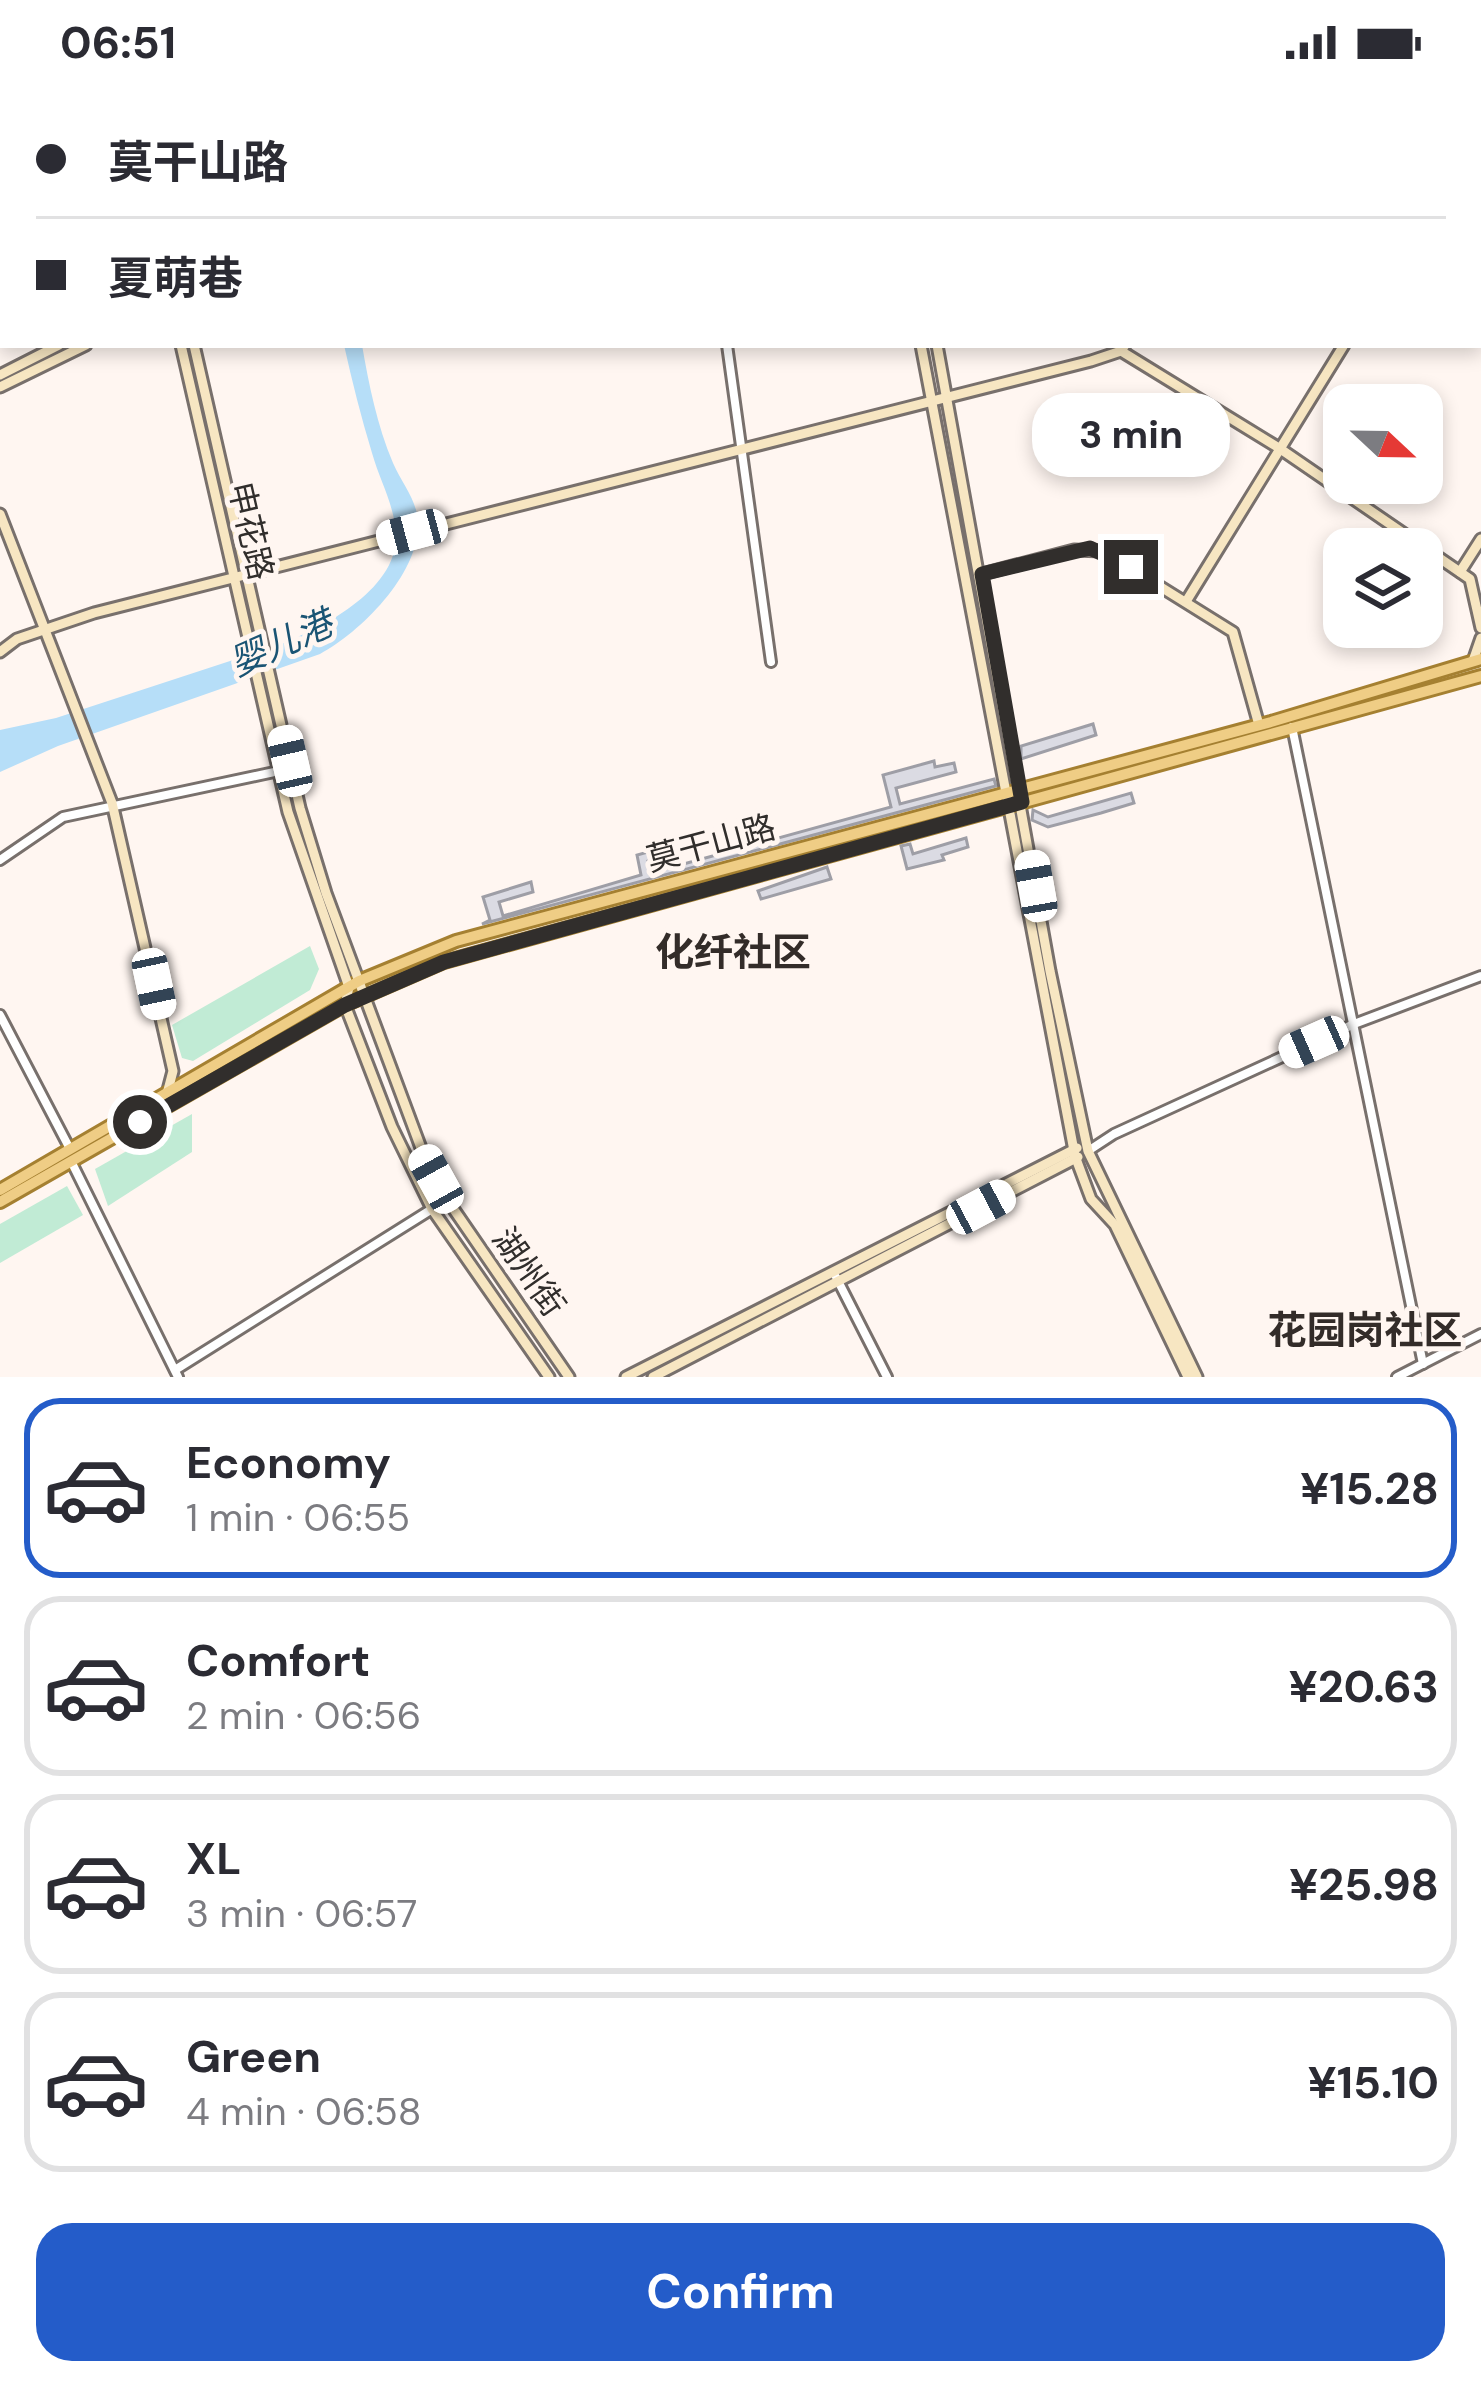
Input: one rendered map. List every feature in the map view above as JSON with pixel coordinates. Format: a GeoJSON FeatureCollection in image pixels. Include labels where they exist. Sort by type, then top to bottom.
{"type":"FeatureCollection","features":[{"type":"Feature","properties":{"kind":"main road","name":"莫干山路"},"geometry":{"type":"LineString","coordinates":[[0,1190],[345,1005],[502,943],[1477,660]]}},
{"type":"Feature","properties":{"kind":"main road","name":"莫干山路"},"geometry":{"type":"LineString","coordinates":[[0,1202],[168,1090],[354,984],[474,935],[1481,676]]}},
{"type":"Feature","properties":{"kind":"street"},"geometry":{"type":"LineString","coordinates":[[0,375],[53,348]]}},
{"type":"Feature","properties":{"kind":"street"},"geometry":{"type":"LineString","coordinates":[[0,387],[80,348]]}},
{"type":"Feature","properties":{"kind":"street","name":"申花路"},"geometry":{"type":"LineString","coordinates":[[182,348],[234,579],[354,984]]}},
{"type":"Feature","properties":{"kind":"street","name":"申花路"},"geometry":{"type":"LineString","coordinates":[[195,348],[246,574],[257,647]]}},
{"type":"Feature","properties":{"kind":"street"},"geometry":{"type":"LineString","coordinates":[[727,348],[771,662]]}},
{"type":"Feature","properties":{"kind":"street"},"geometry":{"type":"LineString","coordinates":[[922,348],[1088,1151],[1188,1377]]}},
{"type":"Feature","properties":{"kind":"street"},"geometry":{"type":"LineString","coordinates":[[939,348],[982,574],[1013,797],[1075,1152],[1091,1199],[1118,1223],[1197,1377]]}},
{"type":"Feature","properties":{"kind":"street"},"geometry":{"type":"LineString","coordinates":[[0,652],[17,639],[43,630],[246,574],[932,401],[1123,348],[1470,579],[1481,628]]}},
{"type":"Feature","properties":{"kind":"street"},"geometry":{"type":"LineString","coordinates":[[1187,599],[1342,348]]}},
{"type":"Feature","properties":{"kind":"street"},"geometry":{"type":"LineString","coordinates":[[0,514],[112,803],[173,1071],[168,1090]]}},
{"type":"Feature","properties":{"kind":"street"},"geometry":{"type":"LineString","coordinates":[[1460,572],[1481,539]]}},
{"type":"Feature","properties":{"kind":"street"},"geometry":{"type":"LineString","coordinates":[[982,574],[1090,548],[1103,551],[1187,599],[1233,632],[1259,725]]}},
{"type":"Feature","properties":{"kind":"street"},"geometry":{"type":"LineString","coordinates":[[1477,660],[1481,638]]}},
{"type":"Feature","properties":{"kind":"street","name":"申花路"},"geometry":{"type":"LineString","coordinates":[[266,683],[279,771],[301,855],[354,984],[365,996]]}},
{"type":"Feature","properties":{"kind":"street"},"geometry":{"type":"LineString","coordinates":[[1291,726],[1423,1364]]}},
{"type":"Feature","properties":{"kind":"street"},"geometry":{"type":"LineString","coordinates":[[0,860],[63,817],[279,771]]}},
{"type":"Feature","properties":{"kind":"street"},"geometry":{"type":"LineString","coordinates":[[653,1377],[1075,1152],[1088,1151],[1114,1134],[1354,1024],[1481,976]]}},
{"type":"Feature","properties":{"kind":"street"},"geometry":{"type":"LineString","coordinates":[[345,1005],[354,984]]}},
{"type":"Feature","properties":{"kind":"street","name":"湖州街"},"geometry":{"type":"LineString","coordinates":[[365,996],[424,1156],[448,1201],[569,1377]]}},
{"type":"Feature","properties":{"kind":"street","name":"湖州街"},"geometry":{"type":"LineString","coordinates":[[345,1005],[392,1127],[432,1209],[549,1377]]}},
{"type":"Feature","properties":{"kind":"street"},"geometry":{"type":"LineString","coordinates":[[0,1015],[177,1374],[432,1209]]}},
{"type":"Feature","properties":{"kind":"street"},"geometry":{"type":"LineString","coordinates":[[173,1071],[189,1078]]}},
{"type":"Feature","properties":{"kind":"street"},"geometry":{"type":"LineString","coordinates":[[626,1377],[835,1277]]}},
{"type":"Feature","properties":{"kind":"street"},"geometry":{"type":"LineString","coordinates":[[835,1277],[887,1377]]}},
{"type":"Feature","properties":{"kind":"street"},"geometry":{"type":"LineString","coordinates":[[1397,1377],[1481,1334]]}},
{"type":"Feature","properties":{"kind":"green space"},"geometry":{"type":"Polygon","coordinates":[[[310,946],[319,969],[310,990],[193,1061],[182,1058],[172,1025],[310,946]]]}},
{"type":"Feature","properties":{"kind":"green space"},"geometry":{"type":"Polygon","coordinates":[[[192,1114],[192,1152],[108,1206],[95,1169],[192,1114]]]}},
{"type":"Feature","properties":{"kind":"green space"},"geometry":{"type":"Polygon","coordinates":[[[67,1186],[83,1215],[0,1263],[0,1224],[67,1186]]]}},
{"type":"Feature","properties":{"kind":"water"},"geometry":{"type":"Polygon","coordinates":[[[345,348],[363,348],[382,434],[418,524],[409,562],[369,616],[320,654],[58,746],[0,772],[0,730],[56,718],[276,646],[334,618],[371,589],[394,553],[396,532],[345,348]]]}},
{"type":"Feature","properties":{"kind":"building"},"geometry":{"type":"Polygon","coordinates":[[[1093,724],[1096,735],[1021,759],[1021,746],[1093,724]]]}},
{"type":"Feature","properties":{"kind":"building"},"geometry":{"type":"Polygon","coordinates":[[[934,761],[935,767],[954,763],[956,772],[896,788],[900,804],[994,779],[996,786],[482,924],[490,920],[483,897],[531,882],[533,892],[499,902],[503,916],[641,875],[637,855],[680,843],[682,851],[648,861],[651,873],[891,807],[883,775],[934,761]]]}},
{"type":"Feature","properties":{"kind":"building"},"geometry":{"type":"Polygon","coordinates":[[[1131,793],[1134,803],[1101,813],[1048,827],[1032,820],[1033,810],[1048,817],[1131,793]]]}},
{"type":"Feature","properties":{"kind":"building"},"geometry":{"type":"Polygon","coordinates":[[[966,838],[968,847],[942,855],[944,860],[907,869],[901,846],[910,844],[913,854],[966,838]]]}},
{"type":"Feature","properties":{"kind":"building"},"geometry":{"type":"Polygon","coordinates":[[[827,867],[831,879],[761,899],[758,891],[827,867]]]}},
{"type":"Feature","properties":{"kind":"district","name":"化纤社区"},"geometry":{"type":"Point","coordinates":[733,952]}},
{"type":"Feature","properties":{"kind":"district","name":"花园岗社区"},"geometry":{"type":"Point","coordinates":[1365,1330]}},
{"type":"Feature","properties":{"kind":"route"},"geometry":{"type":"LineString","coordinates":[[140,1122],[345,1005],[444,962],[1022,802],[982,574],[1090,548],[1131,567]]}},
{"type":"Feature","properties":{"kind":"water label","name":"婴儿港"},"geometry":{"type":"Point","coordinates":[281,643]}}]}
